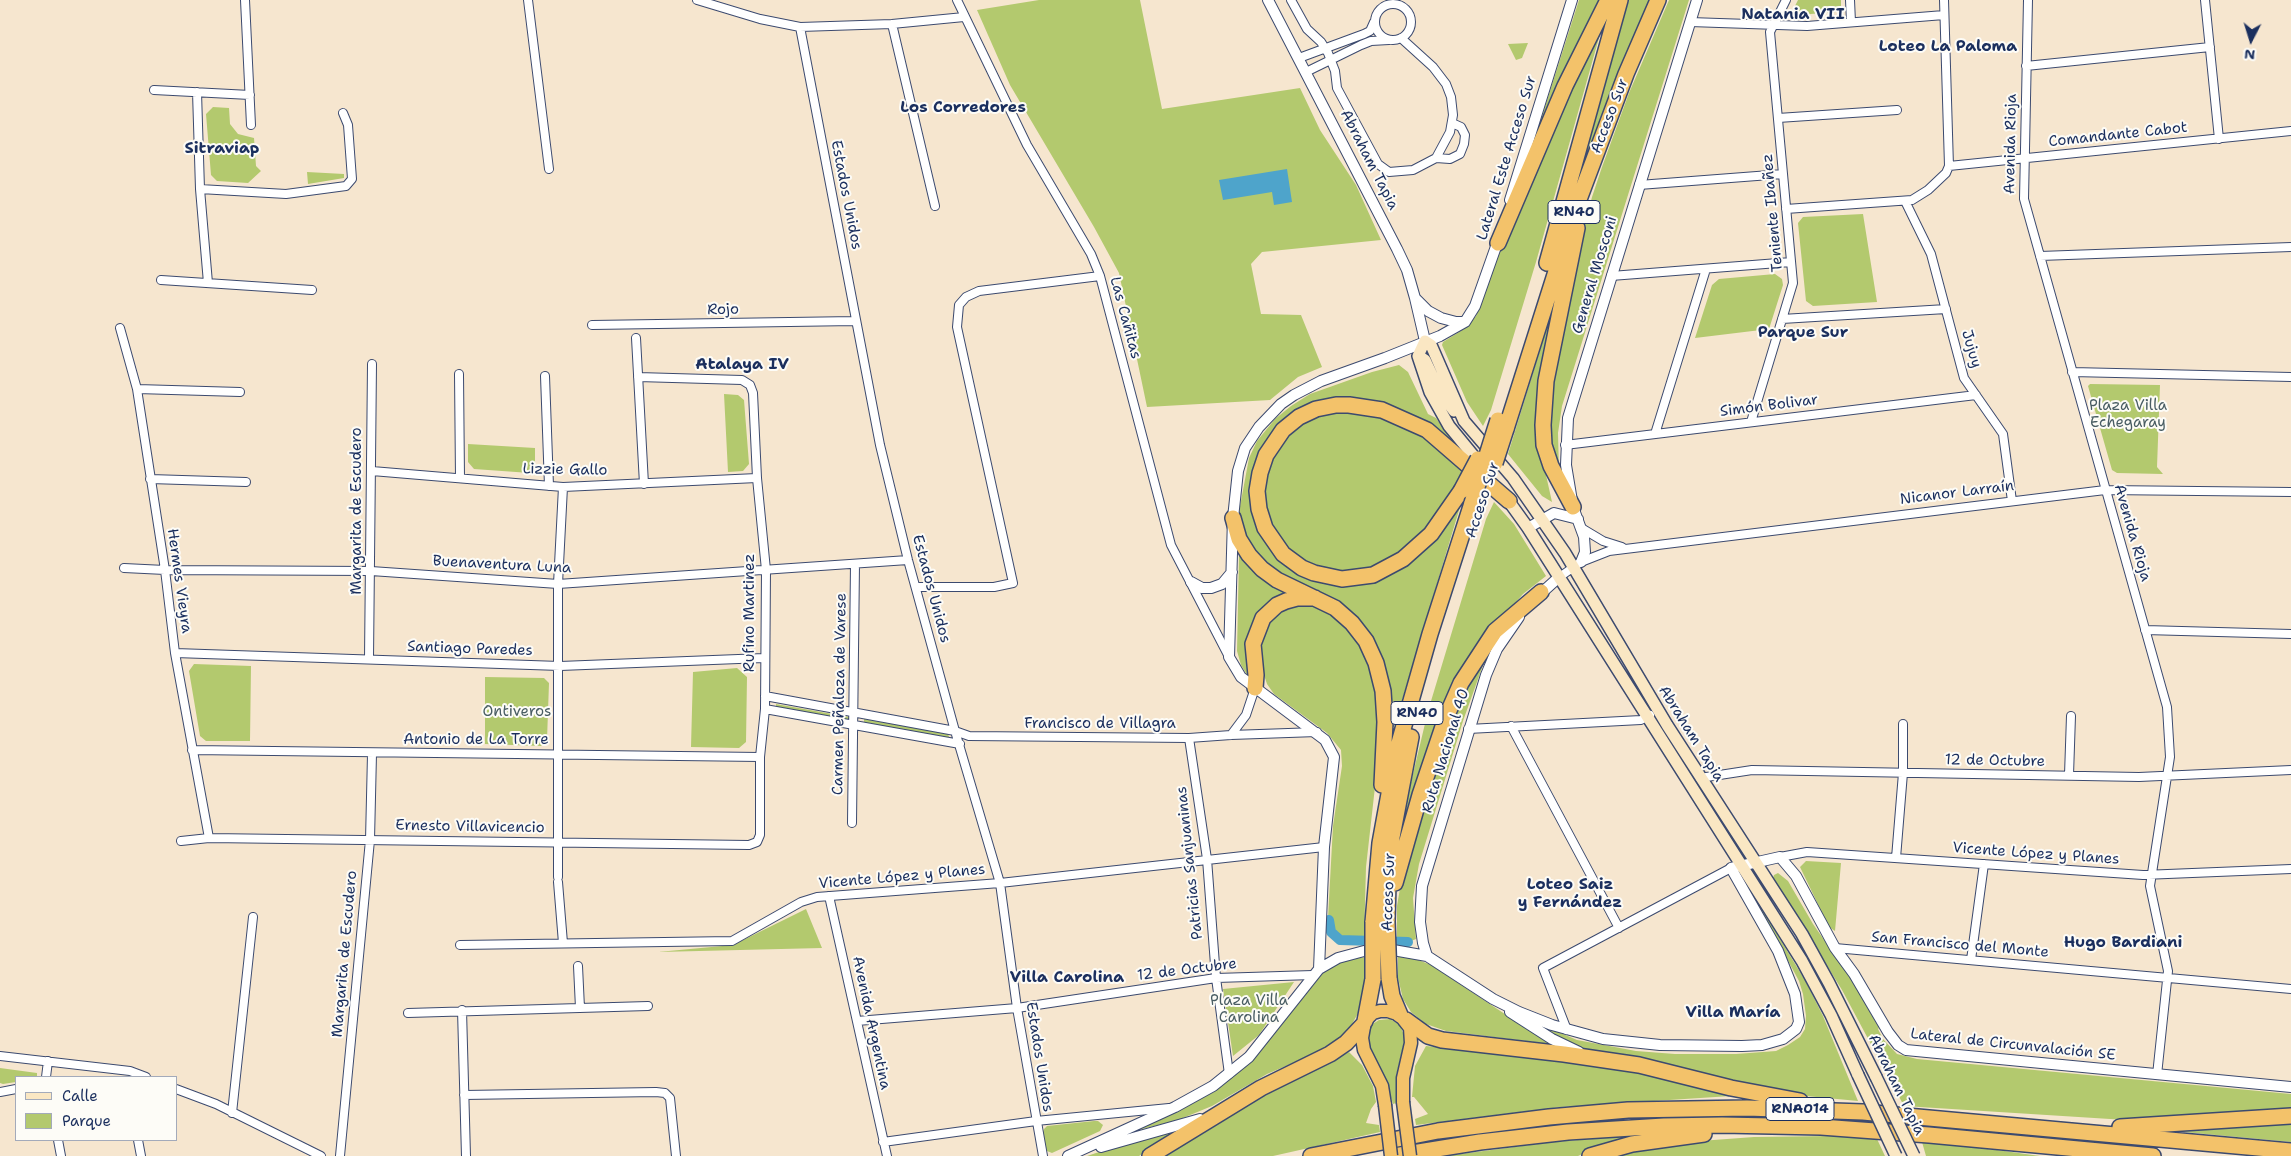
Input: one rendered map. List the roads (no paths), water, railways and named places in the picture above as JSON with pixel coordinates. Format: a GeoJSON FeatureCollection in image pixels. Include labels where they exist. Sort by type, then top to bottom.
{"type":"FeatureCollection","features":[{"type":"Feature","properties":{"kind":"highway"},"geometry":{"type":"LineString","coordinates":[[1498,243],[1550,121],[1608,0]]}},
{"type":"Feature","properties":{"kind":"highway","name":"Acceso Sur"},"geometry":{"type":"LineString","coordinates":[[1393,1156],[1379,1079],[1364,1050],[1364,1023],[1373,979],[1380,922],[1388,886],[1392,837],[1407,753],[1420,701],[1550,253],[1620,0]]}},
{"type":"Feature","properties":{"kind":"highway","name":"Acceso Sur"},"geometry":{"type":"LineString","coordinates":[[1500,426],[1593,160],[1626,74],[1658,0]]}},
{"type":"Feature","properties":{"kind":"highway"},"geometry":{"type":"LineString","coordinates":[[1578,518],[1557,480],[1547,456],[1543,415],[1546,381],[1552,349],[1593,160]]}},
{"type":"Feature","properties":{"kind":"highway"},"geometry":{"type":"LineString","coordinates":[[1500,426],[1461,491],[1439,524],[1418,548],[1382,572],[1353,579],[1333,578],[1302,568],[1283,554],[1265,528],[1259,509],[1257,491],[1260,473],[1266,455],[1276,438],[1290,424],[1316,409],[1336,405],[1382,410],[1427,430],[1509,501]]}},
{"type":"Feature","properties":{"kind":"highway","name":"Acceso Sur"},"geometry":{"type":"LineString","coordinates":[[1410,1156],[1403,1102],[1404,1068],[1412,1036],[1392,996],[1380,922],[1377,861],[1399,743],[1476,507]]}},
{"type":"Feature","properties":{"kind":"highway"},"geometry":{"type":"LineString","coordinates":[[1233,518],[1236,532],[1242,543],[1262,569],[1277,580],[1319,599],[1345,616],[1359,631],[1372,653],[1383,691],[1384,742],[1377,861]]}},
{"type":"Feature","properties":{"kind":"highway"},"geometry":{"type":"LineString","coordinates":[[1380,922],[1455,696],[1471,666],[1495,631],[1541,592]]}},
{"type":"Feature","properties":{"kind":"highway"},"geometry":{"type":"LineString","coordinates":[[1255,688],[1256,675],[1253,644],[1263,618],[1277,605],[1286,601],[1298,598],[1319,599]]}},
{"type":"Feature","properties":{"kind":"highway"},"geometry":{"type":"LineString","coordinates":[[1150,1156],[1248,1096],[1330,1054],[1346,1043],[1373,1013],[1380,1011],[1388,1011],[1403,1018],[1428,1036],[1442,1040],[1597,1058],[1639,1065],[1731,1088],[1864,1112]]}},
{"type":"Feature","properties":{"kind":"highway","name":"RNA014"},"geometry":{"type":"LineString","coordinates":[[1311,1156],[1453,1128],[1609,1111],[1747,1108],[1864,1112],[2291,1151]]}},
{"type":"Feature","properties":{"kind":"highway"},"geometry":{"type":"LineString","coordinates":[[2050,1128],[2157,1126],[2291,1116]]}},
{"type":"Feature","properties":{"kind":"highway","name":"RNA014"},"geometry":{"type":"LineString","coordinates":[[1393,1156],[1525,1137],[1610,1129],[1722,1125],[1821,1127],[2153,1156]]}},
{"type":"Feature","properties":{"kind":"highway"},"geometry":{"type":"LineString","coordinates":[[1590,1156],[1632,1144],[1686,1136],[1821,1127]]}},
{"type":"Feature","properties":{"kind":"highway"},"geometry":{"type":"LineString","coordinates":[[1962,1138],[2078,1156]]}},
{"type":"Feature","properties":{"kind":"main road"},"geometry":{"type":"LineString","coordinates":[[1425,341],[1418,356],[1425,360],[1429,366],[1444,399],[1464,421]]}},
{"type":"Feature","properties":{"kind":"main road","name":"Abraham Tapia"},"geometry":{"type":"LineString","coordinates":[[1425,341],[1430,345],[1464,421],[1513,478],[1541,519],[1577,564],[1658,711],[1814,954],[1914,1156]]}},
{"type":"Feature","properties":{"kind":"main road","name":"Abraham Tapia"},"geometry":{"type":"LineString","coordinates":[[1418,356],[1437,407],[1456,435],[1509,501],[1528,528],[1737,867],[1806,967],[1831,1015],[1896,1156]]}},
{"type":"Feature","properties":{"kind":"street"},"geometry":{"type":"LineString","coordinates":[[245,0],[251,126]]}},
{"type":"Feature","properties":{"kind":"street"},"geometry":{"type":"LineString","coordinates":[[528,0],[549,169]]}},
{"type":"Feature","properties":{"kind":"street"},"geometry":{"type":"LineString","coordinates":[[697,0],[760,19],[800,27],[892,24],[964,17]]}},
{"type":"Feature","properties":{"kind":"street","name":"Las Cañitas"},"geometry":{"type":"LineString","coordinates":[[957,0],[1027,145],[1091,254],[1100,276],[1171,545],[1229,657]]}},
{"type":"Feature","properties":{"kind":"street","name":"Abraham Tapia"},"geometry":{"type":"LineString","coordinates":[[1268,0],[1407,270],[1416,298],[1425,341]]}},
{"type":"Feature","properties":{"kind":"street"},"geometry":{"type":"LineString","coordinates":[[1291,0],[1307,29],[1321,42],[1331,60],[1335,71],[1337,88],[1378,164],[1389,172],[1413,170],[1436,158],[1442,152],[1452,123],[1453,107],[1446,84],[1433,67],[1401,38]]}},
{"type":"Feature","properties":{"kind":"street","name":"Lateral Este Acceso Sur"},"geometry":{"type":"LineString","coordinates":[[1465,322],[1474,311],[1498,243],[1572,0]]}},
{"type":"Feature","properties":{"kind":"street","name":"General Mosconi"},"geometry":{"type":"LineString","coordinates":[[1577,564],[1585,545],[1566,465],[1565,445],[1568,418],[1697,0]]}},
{"type":"Feature","properties":{"kind":"street","name":"Teniente Ibañez"},"geometry":{"type":"LineString","coordinates":[[1751,422],[1793,284],[1770,32],[1786,0]]}},
{"type":"Feature","properties":{"kind":"street"},"geometry":{"type":"LineString","coordinates":[[1850,0],[1851,22]]}},
{"type":"Feature","properties":{"kind":"street"},"geometry":{"type":"LineString","coordinates":[[1786,209],[1914,200],[1946,173],[1949,166],[1944,0]]}},
{"type":"Feature","properties":{"kind":"street","name":"Avenida Rioja"},"geometry":{"type":"LineString","coordinates":[[2028,0],[2024,199],[2167,708],[2170,757],[2150,886],[2168,971],[2156,1075]]}},
{"type":"Feature","properties":{"kind":"street"},"geometry":{"type":"LineString","coordinates":[[2205,0],[2219,139]]}},
{"type":"Feature","properties":{"kind":"street"},"geometry":{"type":"LineString","coordinates":[[1299,58],[1364,34],[1370,30],[1378,11],[1388,2],[1405,7],[1411,18],[1410,30],[1401,38],[1370,41],[1306,72]]}},
{"type":"Feature","properties":{"kind":"street"},"geometry":{"type":"LineString","coordinates":[[1690,22],[1806,26],[1944,15]]}},
{"type":"Feature","properties":{"kind":"street"},"geometry":{"type":"LineString","coordinates":[[1374,22],[1379,34],[1389,40]]}},
{"type":"Feature","properties":{"kind":"street"},"geometry":{"type":"LineString","coordinates":[[892,24],[935,206]]}},
{"type":"Feature","properties":{"kind":"street","name":"Estados Unidos"},"geometry":{"type":"LineString","coordinates":[[800,27],[880,445],[908,560],[955,731],[1000,883],[1017,1008],[1043,1156]]}},
{"type":"Feature","properties":{"kind":"street"},"geometry":{"type":"LineString","coordinates":[[2026,66],[2210,47]]}},
{"type":"Feature","properties":{"kind":"street"},"geometry":{"type":"LineString","coordinates":[[154,90],[250,95]]}},
{"type":"Feature","properties":{"kind":"street"},"geometry":{"type":"LineString","coordinates":[[197,92],[200,189],[208,283]]}},
{"type":"Feature","properties":{"kind":"street"},"geometry":{"type":"LineString","coordinates":[[1778,118],[1897,110]]}},
{"type":"Feature","properties":{"kind":"street"},"geometry":{"type":"LineString","coordinates":[[200,189],[286,194],[346,186],[352,179],[348,124],[343,112]]}},
{"type":"Feature","properties":{"kind":"street"},"geometry":{"type":"LineString","coordinates":[[1436,158],[1450,159],[1460,154],[1465,135],[1461,127],[1452,123]]}},
{"type":"Feature","properties":{"kind":"street","name":"Comandante Cabot"},"geometry":{"type":"LineString","coordinates":[[1949,166],[2291,131]]}},
{"type":"Feature","properties":{"kind":"street"},"geometry":{"type":"LineString","coordinates":[[1639,185],[1783,174]]}},
{"type":"Feature","properties":{"kind":"street","name":"Jujuy"},"geometry":{"type":"LineString","coordinates":[[1905,201],[1931,254],[1964,378],[2003,434],[2012,501]]}},
{"type":"Feature","properties":{"kind":"street"},"geometry":{"type":"LineString","coordinates":[[2040,256],[2291,247]]}},
{"type":"Feature","properties":{"kind":"street"},"geometry":{"type":"LineString","coordinates":[[1611,276],[1791,262]]}},
{"type":"Feature","properties":{"kind":"street"},"geometry":{"type":"LineString","coordinates":[[1655,434],[1706,269]]}},
{"type":"Feature","properties":{"kind":"street"},"geometry":{"type":"LineString","coordinates":[[916,587],[994,586],[1014,583],[956,327],[959,305],[966,297],[979,291],[1100,276]]}},
{"type":"Feature","properties":{"kind":"street"},"geometry":{"type":"LineString","coordinates":[[161,280],[312,290]]}},
{"type":"Feature","properties":{"kind":"street"},"geometry":{"type":"LineString","coordinates":[[1416,298],[1428,311],[1440,318],[1465,322]]}},
{"type":"Feature","properties":{"kind":"street"},"geometry":{"type":"LineString","coordinates":[[1782,319],[1946,309]]}},
{"type":"Feature","properties":{"kind":"street","name":"Rojo"},"geometry":{"type":"LineString","coordinates":[[592,325],[855,321]]}},
{"type":"Feature","properties":{"kind":"street"},"geometry":{"type":"LineString","coordinates":[[1316,972],[1324,847],[1334,756],[1329,744],[1317,732],[1241,677],[1229,657],[1233,518],[1236,482],[1241,459],[1251,438],[1268,416],[1281,404],[1305,388],[1400,352],[1448,332],[1465,322]]}},
{"type":"Feature","properties":{"kind":"street","name":"Hermes Vieyra"},"geometry":{"type":"LineString","coordinates":[[120,328],[137,389],[165,570],[175,653],[208,838]]}},
{"type":"Feature","properties":{"kind":"street"},"geometry":{"type":"LineString","coordinates":[[636,338],[644,484]]}},
{"type":"Feature","properties":{"kind":"street"},"geometry":{"type":"LineString","coordinates":[[1400,352],[1418,356]]}},
{"type":"Feature","properties":{"kind":"street","name":"Margarita de Escudero"},"geometry":{"type":"LineString","coordinates":[[369,658],[372,364]]}},
{"type":"Feature","properties":{"kind":"street"},"geometry":{"type":"LineString","coordinates":[[2072,372],[2291,377]]}},
{"type":"Feature","properties":{"kind":"street"},"geometry":{"type":"LineString","coordinates":[[458,374],[460,478]]}},
{"type":"Feature","properties":{"kind":"street"},"geometry":{"type":"LineString","coordinates":[[545,376],[549,486]]}},
{"type":"Feature","properties":{"kind":"street","name":"Rufino Martinez"},"geometry":{"type":"LineString","coordinates":[[638,378],[742,380],[750,385],[753,393],[757,478],[766,570],[765,709],[760,757],[760,835],[757,842]]}},
{"type":"Feature","properties":{"kind":"street"},"geometry":{"type":"LineString","coordinates":[[137,389],[240,392]]}},
{"type":"Feature","properties":{"kind":"street","name":"Simón Bolivar"},"geometry":{"type":"LineString","coordinates":[[1565,445],[1976,395]]}},
{"type":"Feature","properties":{"kind":"street","name":"Lizzie Gallo"},"geometry":{"type":"LineString","coordinates":[[372,471],[563,487],[757,478]]}},
{"type":"Feature","properties":{"kind":"street"},"geometry":{"type":"LineString","coordinates":[[150,479],[246,482]]}},
{"type":"Feature","properties":{"kind":"street"},"geometry":{"type":"LineString","coordinates":[[562,943],[558,879],[560,666],[558,584],[563,487]]}},
{"type":"Feature","properties":{"kind":"street","name":"Nicanor Larraín"},"geometry":{"type":"LineString","coordinates":[[1558,578],[1577,564],[1602,553],[2105,490],[2291,492]]}},
{"type":"Feature","properties":{"kind":"street","name":"Nicanor Larraín"},"geometry":{"type":"LineString","coordinates":[[1528,528],[1554,513],[1578,518],[1603,541],[1628,549]]}},
{"type":"Feature","properties":{"kind":"street","name":"Buenaventura Luna"},"geometry":{"type":"LineString","coordinates":[[124,568],[371,572],[558,584],[908,560]]}},
{"type":"Feature","properties":{"kind":"street","name":"Carmen Peñaloza de Varese"},"geometry":{"type":"LineString","coordinates":[[852,824],[855,564]]}},
{"type":"Feature","properties":{"kind":"street"},"geometry":{"type":"LineString","coordinates":[[1191,582],[1202,588],[1211,588],[1222,584],[1232,572]]}},
{"type":"Feature","properties":{"kind":"street","name":"Ruta Nacional 40"},"geometry":{"type":"LineString","coordinates":[[1428,956],[1422,943],[1420,922],[1422,886],[1468,728],[1486,675],[1497,648],[1517,619],[1541,592],[1558,578]]}},
{"type":"Feature","properties":{"kind":"street"},"geometry":{"type":"LineString","coordinates":[[2145,630],[2291,634]]}},
{"type":"Feature","properties":{"kind":"street","name":"Santiago Paredes"},"geometry":{"type":"LineString","coordinates":[[175,653],[369,658],[560,666],[764,658]]}},
{"type":"Feature","properties":{"kind":"street"},"geometry":{"type":"LineString","coordinates":[[1231,734],[1246,715],[1255,688]]}},
{"type":"Feature","properties":{"kind":"street","name":"Francisco de Villagra"},"geometry":{"type":"LineString","coordinates":[[764,696],[955,731],[969,736],[1189,738],[1231,734],[1317,732]]}},
{"type":"Feature","properties":{"kind":"street"},"geometry":{"type":"LineString","coordinates":[[765,709],[960,744],[969,736]]}},
{"type":"Feature","properties":{"kind":"street"},"geometry":{"type":"LineString","coordinates":[[1468,728],[1641,720],[1658,711]]}},
{"type":"Feature","properties":{"kind":"street"},"geometry":{"type":"LineString","coordinates":[[2069,776],[2071,716]]}},
{"type":"Feature","properties":{"kind":"street"},"geometry":{"type":"LineString","coordinates":[[1896,858],[1903,773],[1903,724]]}},
{"type":"Feature","properties":{"kind":"street"},"geometry":{"type":"LineString","coordinates":[[1511,726],[1619,928]]}},
{"type":"Feature","properties":{"kind":"street","name":"Patricias Sanjuaninas"},"geometry":{"type":"LineString","coordinates":[[1189,738],[1207,860],[1216,978],[1229,1074]]}},
{"type":"Feature","properties":{"kind":"street","name":"Antonio de La Torre"},"geometry":{"type":"LineString","coordinates":[[192,750],[372,754],[760,757]]}},
{"type":"Feature","properties":{"kind":"street","name":"Margarita de Escudero"},"geometry":{"type":"LineString","coordinates":[[340,1156],[370,840],[372,754]]}},
{"type":"Feature","properties":{"kind":"street","name":"12 de Octubre"},"geometry":{"type":"LineString","coordinates":[[1700,778],[1752,770],[2069,776],[2167,775],[2291,770]]}},
{"type":"Feature","properties":{"kind":"street","name":"Ernesto Villavicencio"},"geometry":{"type":"LineString","coordinates":[[181,841],[208,838],[749,845],[757,842]]}},
{"type":"Feature","properties":{"kind":"street","name":"Vicente López y Planes"},"geometry":{"type":"LineString","coordinates":[[460,946],[732,940],[801,902],[829,896],[1000,883],[1324,847]]}},
{"type":"Feature","properties":{"kind":"street","name":"Vicente López y Planes"},"geometry":{"type":"LineString","coordinates":[[1780,857],[1807,852],[2152,875],[2291,869]]}},
{"type":"Feature","properties":{"kind":"street"},"geometry":{"type":"LineString","coordinates":[[1568,1030],[1543,968],[1737,867],[1780,857]]}},
{"type":"Feature","properties":{"kind":"street","name":"Lateral de Circunvalación SE"},"geometry":{"type":"LineString","coordinates":[[1780,857],[1796,876],[1835,948],[1857,979],[1888,1032],[1906,1050],[2291,1087]]}},
{"type":"Feature","properties":{"kind":"street"},"geometry":{"type":"LineString","coordinates":[[1970,960],[1984,864]]}},
{"type":"Feature","properties":{"kind":"street"},"geometry":{"type":"LineString","coordinates":[[1492,999],[1519,1012],[1568,1030],[1612,1041],[1660,1046],[1762,1045],[1774,1043],[1792,1034],[1796,1029],[1799,1015],[1792,983],[1737,867]]}},
{"type":"Feature","properties":{"kind":"street","name":"Avenida Argentina"},"geometry":{"type":"LineString","coordinates":[[829,896],[887,1156]]}},
{"type":"Feature","properties":{"kind":"street"},"geometry":{"type":"LineString","coordinates":[[232,1113],[253,917]]}},
{"type":"Feature","properties":{"kind":"street","name":"San Francisco del Monte"},"geometry":{"type":"LineString","coordinates":[[1835,948],[2291,989]]}},
{"type":"Feature","properties":{"kind":"street"},"geometry":{"type":"LineString","coordinates":[[1071,1155],[1175,1108],[1213,1086],[1229,1074],[1262,1041],[1316,972],[1338,958],[1364,951],[1393,950],[1428,956],[1518,1019],[1552,1039],[1597,1058]]}},
{"type":"Feature","properties":{"kind":"street"},"geometry":{"type":"LineString","coordinates":[[578,966],[580,1008]]}},
{"type":"Feature","properties":{"kind":"street","name":"12 de Octubre"},"geometry":{"type":"LineString","coordinates":[[857,1021],[1017,1008],[1216,978],[1316,972]]}},
{"type":"Feature","properties":{"kind":"street"},"geometry":{"type":"LineString","coordinates":[[408,1013],[648,1006]]}},
{"type":"Feature","properties":{"kind":"street"},"geometry":{"type":"LineString","coordinates":[[462,1010],[466,1156]]}},
{"type":"Feature","properties":{"kind":"street"},"geometry":{"type":"LineString","coordinates":[[0,1056],[48,1061],[129,1074]]}},
{"type":"Feature","properties":{"kind":"street"},"geometry":{"type":"LineString","coordinates":[[46,1076],[48,1061]]}},
{"type":"Feature","properties":{"kind":"street"},"geometry":{"type":"LineString","coordinates":[[0,1092],[15,1089]]}},
{"type":"Feature","properties":{"kind":"street"},"geometry":{"type":"LineString","coordinates":[[178,1090],[232,1113],[321,1156]]}},
{"type":"Feature","properties":{"kind":"street"},"geometry":{"type":"LineString","coordinates":[[464,1094],[665,1093],[670,1098],[676,1156]]}},
{"type":"Feature","properties":{"kind":"street"},"geometry":{"type":"LineString","coordinates":[[1071,1155],[1188,1124],[1248,1096]]}},
{"type":"Feature","properties":{"kind":"street"},"geometry":{"type":"LineString","coordinates":[[883,1142],[1036,1121],[1175,1108]]}},
{"type":"Feature","properties":{"kind":"street"},"geometry":{"type":"LineString","coordinates":[[58,1141],[62,1156]]}},
{"type":"Feature","properties":{"kind":"street"},"geometry":{"type":"LineString","coordinates":[[138,1141],[141,1156]]}},
{"type":"Feature","properties":{"kind":"water"},"geometry":{"type":"Polygon","coordinates":[[[1287,169],[1292,202],[1274,205],[1272,192],[1223,200],[1219,180],[1287,169]]]}},
{"type":"Feature","properties":{"kind":"waterway"},"geometry":{"type":"LineString","coordinates":[[1329,920],[1331,932],[1340,940],[1408,942]]}},
{"type":"Feature","properties":{"kind":"district","name":"Natania VII"},"geometry":{"type":"Point","coordinates":[1793,15]}},
{"type":"Feature","properties":{"kind":"district","name":"Loteo La Paloma"},"geometry":{"type":"Point","coordinates":[1948,47]}},
{"type":"Feature","properties":{"kind":"district","name":"Los Corredores"},"geometry":{"type":"Point","coordinates":[963,108]}},
{"type":"Feature","properties":{"kind":"district","name":"Sitraviap"},"geometry":{"type":"Point","coordinates":[222,149]}},
{"type":"Feature","properties":{"kind":"district","name":"Parque Sur"},"geometry":{"type":"Point","coordinates":[1803,333]}},
{"type":"Feature","properties":{"kind":"district","name":"Atalaya IV"},"geometry":{"type":"Point","coordinates":[742,365]}},
{"type":"Feature","properties":{"kind":"district","name":"Loteo Saiz y Fernández"},"geometry":{"type":"Point","coordinates":[1570,894]}},
{"type":"Feature","properties":{"kind":"district","name":"Hugo Bardiani"},"geometry":{"type":"Point","coordinates":[2123,943]}},
{"type":"Feature","properties":{"kind":"district","name":"Villa Carolina"},"geometry":{"type":"Point","coordinates":[1067,978]}},
{"type":"Feature","properties":{"kind":"district","name":"Villa María"},"geometry":{"type":"Point","coordinates":[1733,1013]}},
{"type":"Feature","properties":{"kind":"park label","name":"Plaza Villa Echegaray"},"geometry":{"type":"Point","coordinates":[2128,414]}},
{"type":"Feature","properties":{"kind":"park label","name":"Ontiveros"},"geometry":{"type":"Point","coordinates":[517,712]}},
{"type":"Feature","properties":{"kind":"park label","name":"Plaza Villa Carolina"},"geometry":{"type":"Point","coordinates":[1249,1010]}}]}
